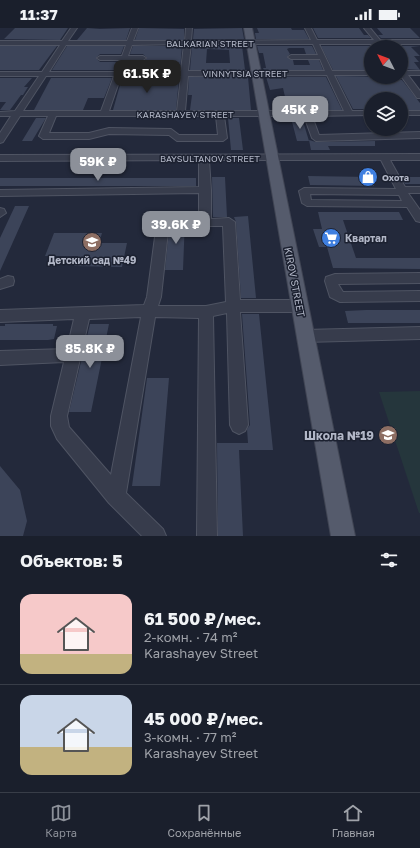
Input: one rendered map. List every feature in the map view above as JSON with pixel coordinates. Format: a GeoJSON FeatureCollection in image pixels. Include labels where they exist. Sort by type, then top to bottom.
{"type":"FeatureCollection","features":[{"type":"Feature","properties":{"kind":"main road","name":"KIROV STREET"},"geometry":{"type":"LineString","coordinates":[[248,28],[343,536]]}},
{"type":"Feature","properties":{"kind":"street"},"geometry":{"type":"LineString","coordinates":[[0,140],[74,28]]}},
{"type":"Feature","properties":{"kind":"street"},"geometry":{"type":"LineString","coordinates":[[104,114],[117,74],[135,28]]}},
{"type":"Feature","properties":{"kind":"street"},"geometry":{"type":"LineString","coordinates":[[181,113],[189,28]]}},
{"type":"Feature","properties":{"kind":"street"},"geometry":{"type":"LineString","coordinates":[[308,28],[349,114]]}},
{"type":"Feature","properties":{"kind":"street"},"geometry":{"type":"LineString","coordinates":[[367,28],[376,40]]}},
{"type":"Feature","properties":{"kind":"street","name":"BALKARIAN STREET"},"geometry":{"type":"LineString","coordinates":[[0,43],[315,42],[364,44]]}},
{"type":"Feature","properties":{"kind":"street","name":"BALKARIAN STREET"},"geometry":{"type":"LineString","coordinates":[[408,43],[420,42]]}},
{"type":"Feature","properties":{"kind":"street"},"geometry":{"type":"LineString","coordinates":[[291,57],[322,57]]}},
{"type":"Feature","properties":{"kind":"street"},"geometry":{"type":"LineString","coordinates":[[100,58],[143,58]]}},
{"type":"Feature","properties":{"kind":"street"},"geometry":{"type":"LineString","coordinates":[[408,72],[420,73]]}},
{"type":"Feature","properties":{"kind":"street","name":"VINNYTSIA STREET"},"geometry":{"type":"LineString","coordinates":[[0,74],[364,73]]}},
{"type":"Feature","properties":{"kind":"street"},"geometry":{"type":"LineString","coordinates":[[408,81],[420,96]]}},
{"type":"Feature","properties":{"kind":"street"},"geometry":{"type":"LineString","coordinates":[[53,114],[43,136],[89,136],[109,131],[132,131],[171,132],[177,138],[223,138],[220,113]]}},
{"type":"Feature","properties":{"kind":"street","name":"KARASHAУEV STREET"},"geometry":{"type":"LineString","coordinates":[[0,114],[364,113]]}},
{"type":"Feature","properties":{"kind":"street"},"geometry":{"type":"LineString","coordinates":[[408,113],[420,113]]}},
{"type":"Feature","properties":{"kind":"street"},"geometry":{"type":"LineString","coordinates":[[307,114],[316,138],[387,149],[420,135]]}},
{"type":"Feature","properties":{"kind":"street"},"geometry":{"type":"LineString","coordinates":[[387,149],[401,191],[420,218]]}},
{"type":"Feature","properties":{"kind":"street","name":"BAYSULTANOV STREET"},"geometry":{"type":"LineString","coordinates":[[1,161],[272,157],[387,149],[420,157]]}},
{"type":"Feature","properties":{"kind":"street"},"geometry":{"type":"LineString","coordinates":[[204,158],[206,223],[229,222],[239,424]]}},
{"type":"Feature","properties":{"kind":"street"},"geometry":{"type":"LineString","coordinates":[[0,193],[206,190]]}},
{"type":"Feature","properties":{"kind":"street"},"geometry":{"type":"LineString","coordinates":[[410,204],[307,203],[304,191],[420,190]]}},
{"type":"Feature","properties":{"kind":"street"},"geometry":{"type":"LineString","coordinates":[[116,496],[126,450],[149,312],[154,297],[163,222]]}},
{"type":"Feature","properties":{"kind":"street"},"geometry":{"type":"LineString","coordinates":[[420,278],[335,279],[331,281],[335,293],[340,297],[420,296]]}},
{"type":"Feature","properties":{"kind":"street"},"geometry":{"type":"LineString","coordinates":[[0,316],[83,312],[206,312],[233,306],[299,306]]}},
{"type":"Feature","properties":{"kind":"street"},"geometry":{"type":"LineString","coordinates":[[83,312],[59,416],[60,426],[63,433],[116,496],[156,536]]}},
{"type":"Feature","properties":{"kind":"street"},"geometry":{"type":"LineString","coordinates":[[206,312],[207,536]]}},
{"type":"Feature","properties":{"kind":"street"},"geometry":{"type":"LineString","coordinates":[[305,336],[420,333]]}},
{"type":"Feature","properties":{"kind":"street"},"geometry":{"type":"LineString","coordinates":[[0,358],[73,355]]}},
{"type":"Feature","properties":{"kind":"shaded area"},"geometry":{"type":"Polygon","coordinates":[[[420,391],[420,513],[419,513],[379,392],[420,391]]]}},
{"type":"Feature","properties":{"kind":"building"},"geometry":{"type":"Polygon","coordinates":[[[15,28],[68,28],[60,40],[4,39],[15,28]]]}},
{"type":"Feature","properties":{"kind":"building"},"geometry":{"type":"Polygon","coordinates":[[[87,28],[130,28],[126,40],[77,40],[87,28]]]}},
{"type":"Feature","properties":{"kind":"building"},"geometry":{"type":"Polygon","coordinates":[[[139,28],[184,29],[184,40],[135,40],[139,28]]]}},
{"type":"Feature","properties":{"kind":"building"},"geometry":{"type":"Polygon","coordinates":[[[242,28],[244,39],[193,39],[194,29],[242,28]]]}},
{"type":"Feature","properties":{"kind":"building"},"geometry":{"type":"Polygon","coordinates":[[[257,28],[291,28],[292,30],[304,30],[309,39],[256,39],[255,33],[259,33],[257,28]]]}},
{"type":"Feature","properties":{"kind":"building"},"geometry":{"type":"Polygon","coordinates":[[[313,28],[359,28],[364,35],[368,35],[371,38],[318,38],[313,28]]]}},
{"type":"Feature","properties":{"kind":"building"},"geometry":{"type":"Polygon","coordinates":[[[377,28],[410,28],[420,38],[381,38],[378,35],[383,35],[377,28]]]}},
{"type":"Feature","properties":{"kind":"building"},"geometry":{"type":"Polygon","coordinates":[[[0,46],[57,46],[39,70],[0,70],[0,46]]]}},
{"type":"Feature","properties":{"kind":"building"},"geometry":{"type":"Polygon","coordinates":[[[67,46],[124,46],[121,54],[100,54],[96,58],[100,62],[118,62],[115,70],[52,70],[67,46]]]}},
{"type":"Feature","properties":{"kind":"building"},"geometry":{"type":"Polygon","coordinates":[[[133,46],[182,46],[180,70],[125,70],[128,62],[143,62],[147,58],[143,54],[130,54],[133,46]]]}},
{"type":"Feature","properties":{"kind":"building"},"geometry":{"type":"Polygon","coordinates":[[[192,46],[242,46],[245,70],[190,70],[192,46]],[[207,49],[206,63],[230,63],[229,50],[207,49]]]}},
{"type":"Feature","properties":{"kind":"building"},"geometry":{"type":"Polygon","coordinates":[[[257,46],[312,46],[316,54],[306,54],[304,48],[289,48],[287,49],[290,54],[287,57],[293,60],[294,65],[310,65],[308,60],[319,60],[323,70],[264,70],[263,68],[266,68],[263,53],[259,53],[257,46]]]}},
{"type":"Feature","properties":{"kind":"building"},"geometry":{"type":"Polygon","coordinates":[[[321,46],[364,46],[364,70],[333,70],[321,46]]]}},
{"type":"Feature","properties":{"kind":"building"},"geometry":{"type":"Polygon","coordinates":[[[408,46],[420,46],[411,47],[420,56],[414,56],[419,62],[414,62],[420,70],[408,69],[408,46]]]}},
{"type":"Feature","properties":{"kind":"building"},"geometry":{"type":"Polygon","coordinates":[[[336,76],[364,77],[364,84],[405,84],[420,103],[420,110],[408,110],[408,92],[364,92],[364,109],[353,109],[336,76]]]}},
{"type":"Feature","properties":{"kind":"building"},"geometry":{"type":"Polygon","coordinates":[[[189,77],[248,77],[251,110],[190,110],[192,95],[188,95],[189,77]]]}},
{"type":"Feature","properties":{"kind":"building"},"geometry":{"type":"Polygon","coordinates":[[[266,77],[326,77],[342,110],[288,110],[283,88],[270,90],[266,77]]]}},
{"type":"Feature","properties":{"kind":"building"},"geometry":{"type":"Polygon","coordinates":[[[0,78],[32,78],[24,87],[28,87],[23,95],[21,95],[10,110],[0,110],[6,102],[0,102],[0,78]]]}},
{"type":"Feature","properties":{"kind":"building"},"geometry":{"type":"Polygon","coordinates":[[[51,78],[112,78],[104,98],[88,98],[83,110],[34,110],[51,78]]]}},
{"type":"Feature","properties":{"kind":"building"},"geometry":{"type":"Polygon","coordinates":[[[122,78],[179,78],[176,110],[113,110],[122,78]]]}},
{"type":"Feature","properties":{"kind":"building"},"geometry":{"type":"Polygon","coordinates":[[[36,118],[46,118],[32,141],[22,141],[36,118]]]}},
{"type":"Feature","properties":{"kind":"building"},"geometry":{"type":"Polygon","coordinates":[[[228,118],[239,118],[243,150],[231,150],[228,118]]]}},
{"type":"Feature","properties":{"kind":"building"},"geometry":{"type":"Polygon","coordinates":[[[291,118],[302,118],[309,141],[297,141],[291,118]]]}},
{"type":"Feature","properties":{"kind":"building"},"geometry":{"type":"Polygon","coordinates":[[[309,140],[316,142],[375,141],[375,146],[328,146],[330,150],[311,150],[309,140]]]}},
{"type":"Feature","properties":{"kind":"building"},"geometry":{"type":"Polygon","coordinates":[[[308,176],[370,177],[374,186],[310,185],[308,176]]]}},
{"type":"Feature","properties":{"kind":"building"},"geometry":{"type":"Polygon","coordinates":[[[212,177],[225,177],[227,217],[213,217],[212,177]]]}},
{"type":"Feature","properties":{"kind":"building"},"geometry":{"type":"Polygon","coordinates":[[[401,177],[420,177],[420,184],[405,184],[401,177]]]}},
{"type":"Feature","properties":{"kind":"building"},"geometry":{"type":"Polygon","coordinates":[[[0,178],[196,178],[196,186],[0,186],[0,178]]]}},
{"type":"Feature","properties":{"kind":"building"},"geometry":{"type":"Polygon","coordinates":[[[15,206],[29,206],[0,271],[0,238],[15,206]]]}},
{"type":"Feature","properties":{"kind":"building"},"geometry":{"type":"Polygon","coordinates":[[[318,212],[399,212],[403,220],[343,220],[356,258],[420,258],[420,269],[333,268],[327,247],[319,247],[313,229],[322,229],[318,212]]]}},
{"type":"Feature","properties":{"kind":"building"},"geometry":{"type":"Polygon","coordinates":[[[248,216],[256,298],[241,298],[236,222],[234,217],[248,216]]]}},
{"type":"Feature","properties":{"kind":"building"},"geometry":{"type":"Polygon","coordinates":[[[169,219],[185,219],[183,270],[165,270],[170,222],[169,219]]]}},
{"type":"Feature","properties":{"kind":"building"},"geometry":{"type":"Polygon","coordinates":[[[54,233],[102,233],[99,243],[127,243],[122,267],[74,266],[78,256],[45,256],[54,233]]]}},
{"type":"Feature","properties":{"kind":"building"},"geometry":{"type":"Polygon","coordinates":[[[420,310],[420,323],[348,323],[345,311],[420,310]]]}},
{"type":"Feature","properties":{"kind":"building"},"geometry":{"type":"Polygon","coordinates":[[[242,314],[259,314],[273,450],[239,450],[243,536],[218,536],[217,443],[248,443],[247,429],[250,425],[242,314]]]}},
{"type":"Feature","properties":{"kind":"building"},"geometry":{"type":"Polygon","coordinates":[[[5,324],[53,324],[53,326],[57,326],[54,339],[0,340],[0,326],[5,326],[5,324]]]}},
{"type":"Feature","properties":{"kind":"building"},"geometry":{"type":"Polygon","coordinates":[[[90,324],[109,324],[91,412],[69,412],[90,324]]]}},
{"type":"Feature","properties":{"kind":"building"},"geometry":{"type":"Polygon","coordinates":[[[147,378],[169,378],[160,486],[132,486],[147,378]]]}},
{"type":"Feature","properties":{"kind":"building"},"geometry":{"type":"Polygon","coordinates":[[[0,466],[20,490],[27,521],[23,536],[0,536],[0,466]]]}},
{"type":"Feature","properties":{"kind":"place","name":"Охота"},"geometry":{"type":"Point","coordinates":[368,177]}},
{"type":"Feature","properties":{"kind":"place","name":"Квартал"},"geometry":{"type":"Point","coordinates":[331,238]}},
{"type":"Feature","properties":{"kind":"place","name":"Детский сад №49"},"geometry":{"type":"Point","coordinates":[92,242]}},
{"type":"Feature","properties":{"kind":"place","name":"Школа №19"},"geometry":{"type":"Point","coordinates":[388,435]}}]}
